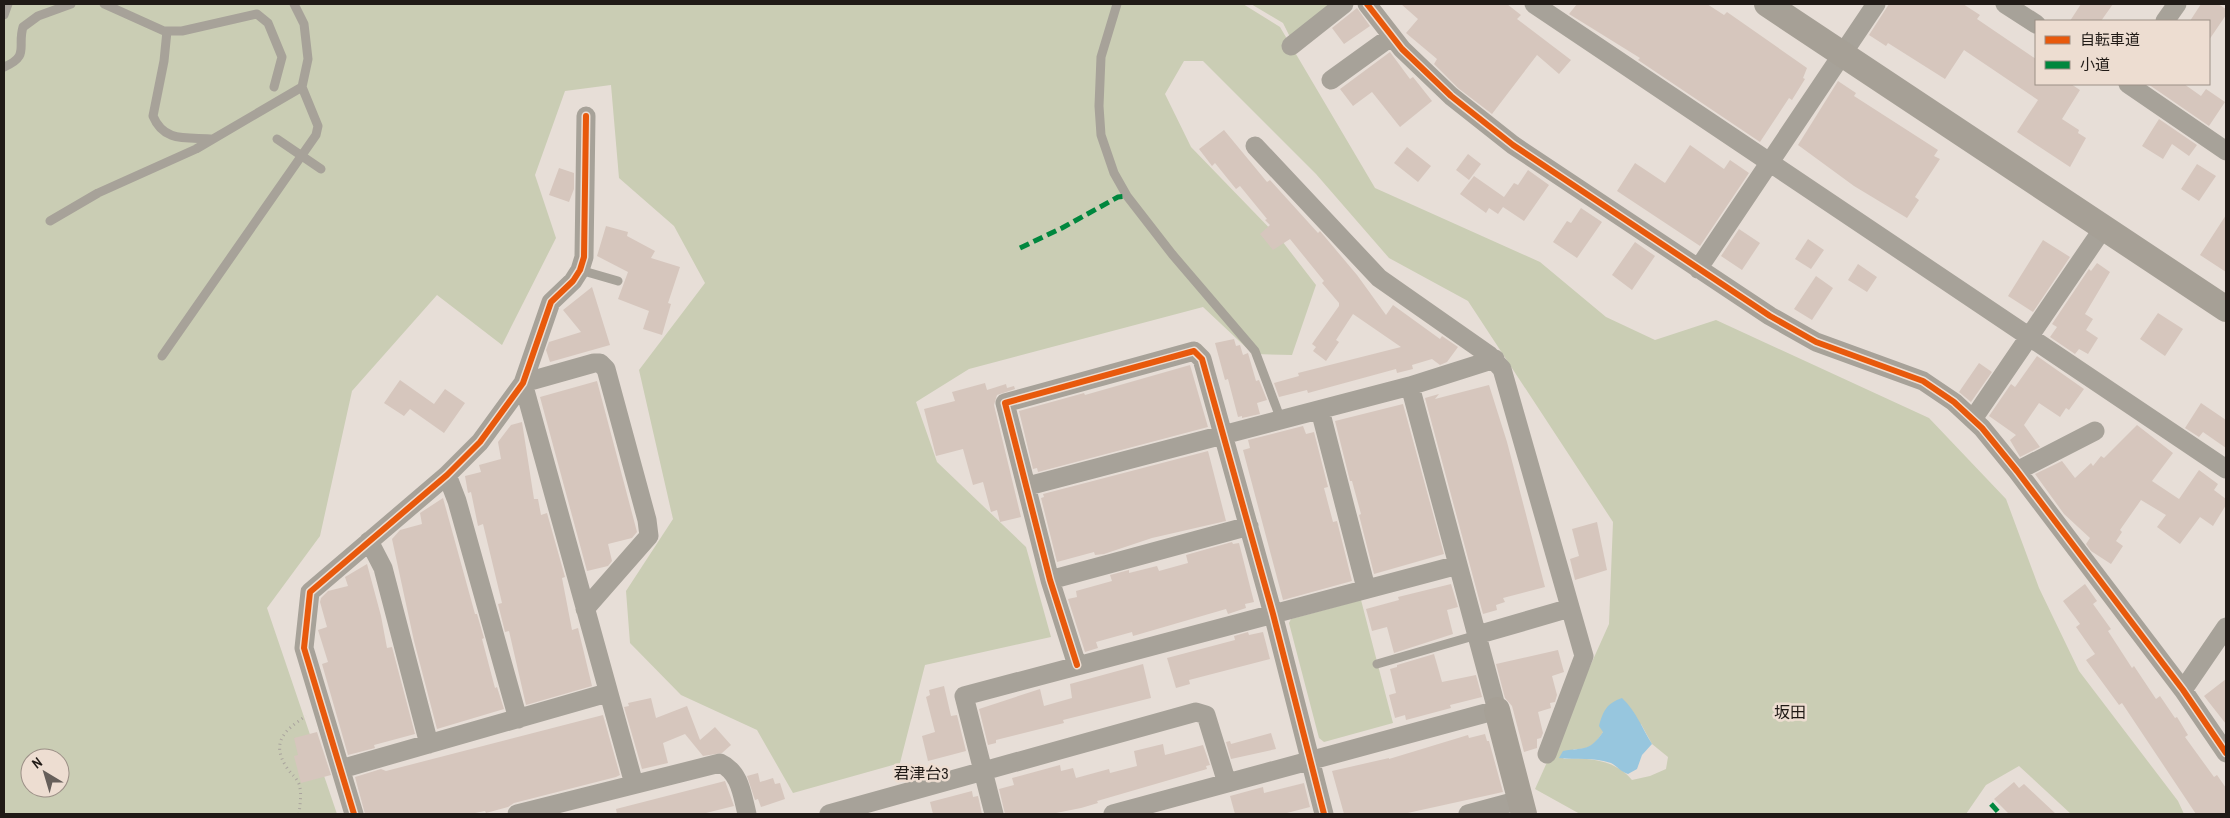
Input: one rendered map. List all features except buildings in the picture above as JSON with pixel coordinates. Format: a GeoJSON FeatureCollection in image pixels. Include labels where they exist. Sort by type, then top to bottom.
{"type":"FeatureCollection","features":[{"type":"Feature","properties":{"kind":"street"},"geometry":{"type":"LineString","coordinates":[[1291,46],[1344,4]]}},
{"type":"Feature","properties":{"kind":"street"},"geometry":{"type":"LineString","coordinates":[[1366,4],[1402,49],[1451,96],[1513,145],[1770,316],[1816,342],[1923,381],[1954,402],[1973,419],[2017,471],[2183,690],[2226,753]]}},
{"type":"Feature","properties":{"kind":"street"},"geometry":{"type":"LineString","coordinates":[[1534,4],[2226,469]]}},
{"type":"Feature","properties":{"kind":"street"},"geometry":{"type":"LineString","coordinates":[[1767,4],[2226,309]]}},
{"type":"Feature","properties":{"kind":"street"},"geometry":{"type":"LineString","coordinates":[[1698,269],[1876,4]]}},
{"type":"Feature","properties":{"kind":"street"},"geometry":{"type":"LineString","coordinates":[[2166,20],[2177,4]]}},
{"type":"Feature","properties":{"kind":"street"},"geometry":{"type":"LineString","coordinates":[[1331,80],[1392,36]]}},
{"type":"Feature","properties":{"kind":"street"},"geometry":{"type":"LineString","coordinates":[[2129,85],[2226,150]]}},
{"type":"Feature","properties":{"kind":"street"},"geometry":{"type":"LineString","coordinates":[[354,814],[304,648],[310,592],[447,475],[480,442],[523,383],[551,302],[574,281],[584,257],[587,202],[586,116]]}},
{"type":"Feature","properties":{"kind":"street"},"geometry":{"type":"LineString","coordinates":[[1255,146],[1379,278],[1495,359],[1502,369],[1584,656],[1547,754]]}},
{"type":"Feature","properties":{"kind":"street"},"geometry":{"type":"LineString","coordinates":[[1973,419],[2104,227]]}},
{"type":"Feature","properties":{"kind":"street"},"geometry":{"type":"LineString","coordinates":[[1077,665],[1050,580],[1006,403],[1194,351],[1202,359],[1273,614],[1324,814]]}},
{"type":"Feature","properties":{"kind":"street"},"geometry":{"type":"LineString","coordinates":[[1028,486],[1410,386],[1495,359]]}},
{"type":"Feature","properties":{"kind":"street"},"geometry":{"type":"LineString","coordinates":[[523,383],[594,363],[600,364],[606,369],[647,520],[649,536],[585,609]]}},
{"type":"Feature","properties":{"kind":"street"},"geometry":{"type":"LineString","coordinates":[[523,383],[607,694],[634,784]]}},
{"type":"Feature","properties":{"kind":"street"},"geometry":{"type":"LineString","coordinates":[[1410,386],[1522,807],[1468,814]]}},
{"type":"Feature","properties":{"kind":"street"},"geometry":{"type":"LineString","coordinates":[[1320,410],[1366,588]]}},
{"type":"Feature","properties":{"kind":"street"},"geometry":{"type":"LineString","coordinates":[[2017,471],[2095,432]]}},
{"type":"Feature","properties":{"kind":"street"},"geometry":{"type":"LineString","coordinates":[[447,475],[457,500],[518,719]]}},
{"type":"Feature","properties":{"kind":"street"},"geometry":{"type":"LineString","coordinates":[[1050,580],[1248,526]]}},
{"type":"Feature","properties":{"kind":"street"},"geometry":{"type":"LineString","coordinates":[[369,541],[383,568],[429,744]]}},
{"type":"Feature","properties":{"kind":"street"},"geometry":{"type":"LineString","coordinates":[[994,814],[964,696],[1458,565]]}},
{"type":"Feature","properties":{"kind":"street"},"geometry":{"type":"LineString","coordinates":[[1477,635],[1570,608]]}},
{"type":"Feature","properties":{"kind":"street"},"geometry":{"type":"LineString","coordinates":[[2183,690],[2226,627]]}},
{"type":"Feature","properties":{"kind":"street"},"geometry":{"type":"LineString","coordinates":[[341,769],[607,694]]}},
{"type":"Feature","properties":{"kind":"street"},"geometry":{"type":"LineString","coordinates":[[1113,814],[1497,710]]}},
{"type":"Feature","properties":{"kind":"street"},"geometry":{"type":"LineString","coordinates":[[829,814],[1196,712],[1206,715],[1227,783]]}},
{"type":"Feature","properties":{"kind":"street"},"geometry":{"type":"LineString","coordinates":[[517,814],[720,763],[729,767],[735,774],[747,814]]}},
{"type":"Feature","properties":{"kind":"lane"},"geometry":{"type":"LineString","coordinates":[[4,15],[8,4]]}},
{"type":"Feature","properties":{"kind":"lane"},"geometry":{"type":"LineString","coordinates":[[4,68],[20,57],[23,27],[38,16],[71,4]]}},
{"type":"Feature","properties":{"kind":"lane"},"geometry":{"type":"LineString","coordinates":[[104,4],[167,31],[182,31],[257,14],[262,16],[268,23],[282,57],[274,87]]}},
{"type":"Feature","properties":{"kind":"lane"},"geometry":{"type":"LineString","coordinates":[[162,356],[316,135],[318,126],[302,87],[308,59],[304,24],[294,4]]}},
{"type":"Feature","properties":{"kind":"lane"},"geometry":{"type":"LineString","coordinates":[[1117,4],[1101,57],[1099,106],[1102,135],[1114,173],[1127,196],[1168,250],[1255,351],[1281,420]]}},
{"type":"Feature","properties":{"kind":"lane"},"geometry":{"type":"LineString","coordinates":[[167,31],[164,61],[153,116],[156,124],[162,132],[170,136],[213,140]]}},
{"type":"Feature","properties":{"kind":"lane"},"geometry":{"type":"LineString","coordinates":[[50,221],[98,194],[213,140],[302,87]]}},
{"type":"Feature","properties":{"kind":"lane"},"geometry":{"type":"LineString","coordinates":[[277,139],[321,169]]}},
{"type":"Feature","properties":{"kind":"lane"},"geometry":{"type":"LineString","coordinates":[[580,270],[618,281]]}},
{"type":"Feature","properties":{"kind":"lane"},"geometry":{"type":"LineString","coordinates":[[1377,664],[1477,635]]}},
{"type":"Feature","properties":{"kind":"path"},"geometry":{"type":"LineString","coordinates":[[299,814],[300,785],[283,761],[279,751],[281,739],[289,728],[322,707]]}},
{"type":"Feature","properties":{"kind":"green space"},"geometry":{"type":"Polygon","coordinates":[[[4,4],[1243,4],[1280,27],[1375,188],[1540,262],[1606,317],[1655,340],[1716,320],[1929,418],[2006,499],[2039,588],[2079,671],[2178,801],[2184,814],[2071,814],[2019,766],[1986,785],[1966,814],[1580,814],[1535,789],[1609,624],[1613,522],[1468,301],[1389,258],[1316,174],[1203,61],[1184,61],[1165,94],[1191,147],[1282,241],[1316,285],[1292,355],[1253,354],[1203,307],[969,369],[916,402],[937,462],[1026,547],[1051,637],[925,665],[900,763],[793,793],[757,730],[681,695],[630,643],[626,591],[673,519],[639,370],[705,283],[674,226],[619,178],[611,85],[565,91],[535,175],[556,238],[502,345],[437,295],[352,391],[320,536],[267,608],[337,814],[4,814],[4,4]],[[1641,724],[1603,732],[1591,746],[1584,749],[1574,749],[1563,759],[1592,759],[1601,761],[1618,768],[1632,780],[1650,776],[1666,769],[1668,757],[1652,744],[1641,724]]]}},
{"type":"Feature","properties":{"kind":"green space"},"geometry":{"type":"Polygon","coordinates":[[[1251,4],[1333,4],[1290,37],[1283,23],[1251,4]]]}},
{"type":"Feature","properties":{"kind":"green space"},"geometry":{"type":"Polygon","coordinates":[[[1361,600],[1393,723],[1324,742],[1319,738],[1289,623],[1291,619],[1361,600]]]}},
{"type":"Feature","properties":{"kind":"water"},"geometry":{"type":"Polygon","coordinates":[[[1622,698],[1635,714],[1652,744],[1642,755],[1637,769],[1628,774],[1605,761],[1559,758],[1563,751],[1586,748],[1594,743],[1603,732],[1599,726],[1604,712],[1609,705],[1622,698]]]}},
{"type":"Feature","properties":{"kind":"marked path"},"geometry":{"type":"LineString","coordinates":[[1020,248],[1062,228],[1118,197],[1127,196]]}},
{"type":"Feature","properties":{"kind":"marked path"},"geometry":{"type":"LineString","coordinates":[[1991,804],[2000,814]]}},
{"type":"Feature","properties":{"kind":"cycle path"},"geometry":{"type":"LineString","coordinates":[[1367,4],[1402,49],[1451,96],[1513,145],[1770,316],[1816,342],[1923,381],[1954,402],[1982,428],[2017,471],[2183,690],[2226,753]]}},
{"type":"Feature","properties":{"kind":"cycle path"},"geometry":{"type":"LineString","coordinates":[[354,814],[304,648],[310,592],[447,475],[480,442],[523,383],[551,302],[573,281],[580,270],[584,257],[586,116]]}},
{"type":"Feature","properties":{"kind":"cycle path"},"geometry":{"type":"LineString","coordinates":[[1077,665],[1050,580],[1005,403],[1194,351],[1202,359],[1273,614],[1324,814]]}},
{"type":"Feature","properties":{"kind":"district","name":"坂田"},"geometry":{"type":"Point","coordinates":[1790,712]}},
{"type":"Feature","properties":{"kind":"district","name":"君津台3"},"geometry":{"type":"Point","coordinates":[921,773]}}]}
